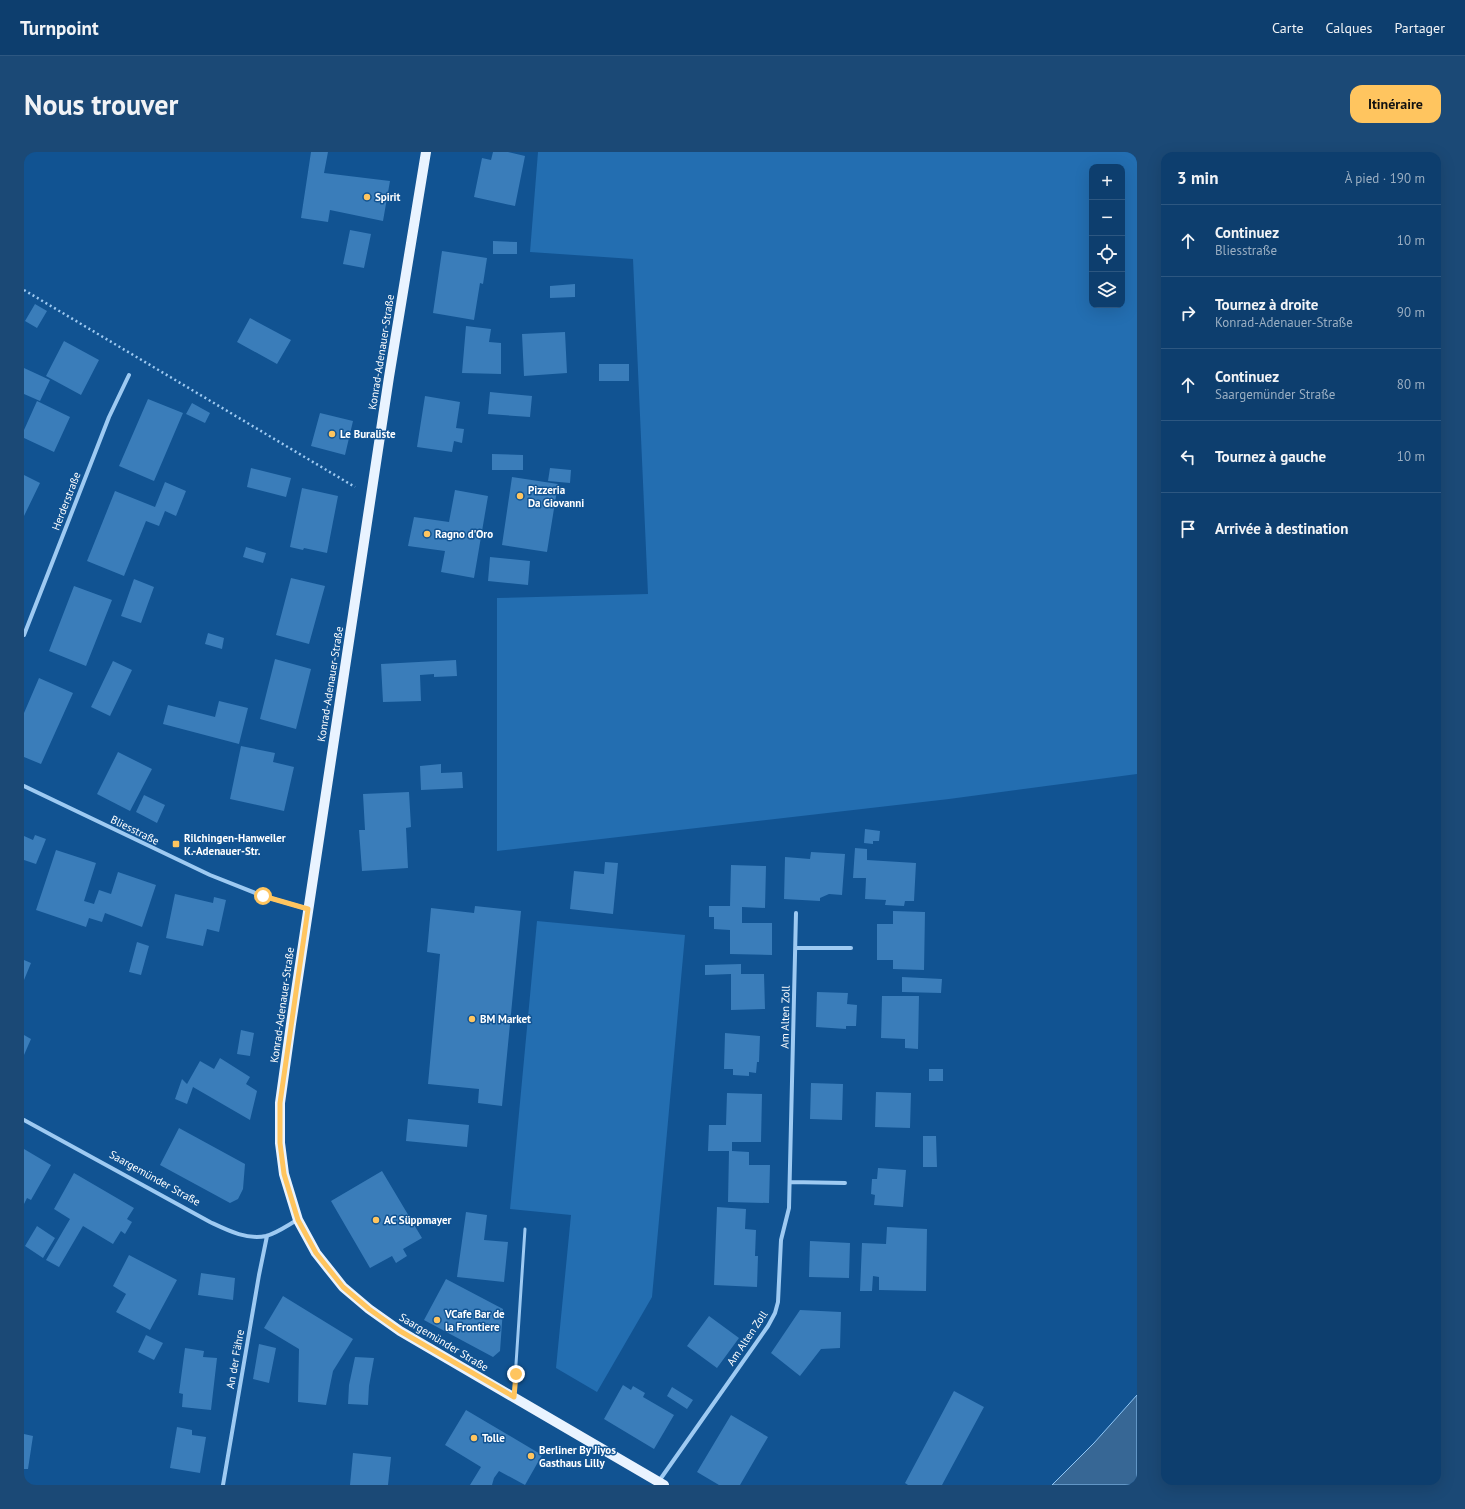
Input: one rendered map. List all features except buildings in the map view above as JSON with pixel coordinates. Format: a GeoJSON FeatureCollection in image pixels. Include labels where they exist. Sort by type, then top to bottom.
{"type":"FeatureCollection","features":[{"type":"Feature","properties":{"kind":"main road","name":"Konrad-Adenauer-Straße"},"geometry":{"type":"LineString","coordinates":[[298,1220],[284,1174],[280,1143],[280,1103],[389,376],[426,152]]}},
{"type":"Feature","properties":{"kind":"main road","name":"Saargemünder Straße"},"geometry":{"type":"LineString","coordinates":[[298,1220],[316,1253],[338,1281],[369,1309],[400,1331],[661,1483]]}},
{"type":"Feature","properties":{"kind":"street","name":"Herderstraße"},"geometry":{"type":"LineString","coordinates":[[24,636],[109,417],[128,375]]}},
{"type":"Feature","properties":{"kind":"street","name":"Bliesstraße"},"geometry":{"type":"LineString","coordinates":[[24,786],[210,875],[263,896],[308,909]]}},
{"type":"Feature","properties":{"kind":"street","name":"Am Alten Zoll"},"geometry":{"type":"LineString","coordinates":[[661,1483],[768,1326],[775,1313],[778,1302],[781,1240],[789,1208],[796,914]]}},
{"type":"Feature","properties":{"kind":"street"},"geometry":{"type":"LineString","coordinates":[[796,948],[851,948]]}},
{"type":"Feature","properties":{"kind":"street","name":"Saargemünder Straße"},"geometry":{"type":"LineString","coordinates":[[24,1120],[210,1222],[233,1232],[250,1237],[266,1236],[298,1220]]}},
{"type":"Feature","properties":{"kind":"street"},"geometry":{"type":"LineString","coordinates":[[790,1182],[845,1183]]}},
{"type":"Feature","properties":{"kind":"street","name":"An der Fähre"},"geometry":{"type":"LineString","coordinates":[[223,1485],[258,1275],[266,1236]]}},
{"type":"Feature","properties":{"kind":"lane"},"geometry":{"type":"LineString","coordinates":[[514,1397],[525,1229]]}},
{"type":"Feature","properties":{"kind":"path"},"geometry":{"type":"LineString","coordinates":[[24,290],[355,487]]}},
{"type":"Feature","properties":{"kind":"shaded area"},"geometry":{"type":"Polygon","coordinates":[[[538,152],[1137,152],[1137,774],[949,799],[497,851],[497,598],[648,594],[633,259],[530,252],[538,152]]]}},
{"type":"Feature","properties":{"kind":"shaded area"},"geometry":{"type":"Polygon","coordinates":[[[537,921],[685,935],[652,1297],[597,1392],[556,1368],[571,1215],[510,1209],[537,921]]]}},
{"type":"Feature","properties":{"kind":"shaded area"},"geometry":{"type":"Polygon","coordinates":[[[1137,1395],[1137,1485],[1052,1485],[1094,1443],[1137,1395]]]}},
{"type":"Feature","properties":{"kind":"place","name":"Spirit"},"geometry":{"type":"Point","coordinates":[367,197]}},
{"type":"Feature","properties":{"kind":"place","name":"Le Buraliste"},"geometry":{"type":"Point","coordinates":[332,434]}},
{"type":"Feature","properties":{"kind":"place","name":"Pizzeria Da Giovanni"},"geometry":{"type":"Point","coordinates":[520,496]}},
{"type":"Feature","properties":{"kind":"place","name":"Ragno d'Oro"},"geometry":{"type":"Point","coordinates":[427,534]}},
{"type":"Feature","properties":{"kind":"place","name":"Rilchingen-Hanweiler K.-Adenauer-Str."},"geometry":{"type":"Point","coordinates":[176,844]}},
{"type":"Feature","properties":{"kind":"place","name":"BM Market"},"geometry":{"type":"Point","coordinates":[472,1019]}},
{"type":"Feature","properties":{"kind":"place","name":"AC Süppmayer"},"geometry":{"type":"Point","coordinates":[376,1220]}},
{"type":"Feature","properties":{"kind":"place","name":"VCafe Bar de la Frontiere"},"geometry":{"type":"Point","coordinates":[437,1320]}},
{"type":"Feature","properties":{"kind":"place","name":"Tolle"},"geometry":{"type":"Point","coordinates":[474,1438]}},
{"type":"Feature","properties":{"kind":"place","name":"Berliner By Jiyos Gasthaus Lilly"},"geometry":{"type":"Point","coordinates":[531,1456]}},
{"type":"Feature","properties":{"kind":"route"},"geometry":{"type":"LineString","coordinates":[[263,896],[308,909],[280,1103],[280,1143],[284,1174],[298,1220],[316,1253],[343,1287],[369,1309],[400,1331],[514,1397],[516,1374]]}}]}
